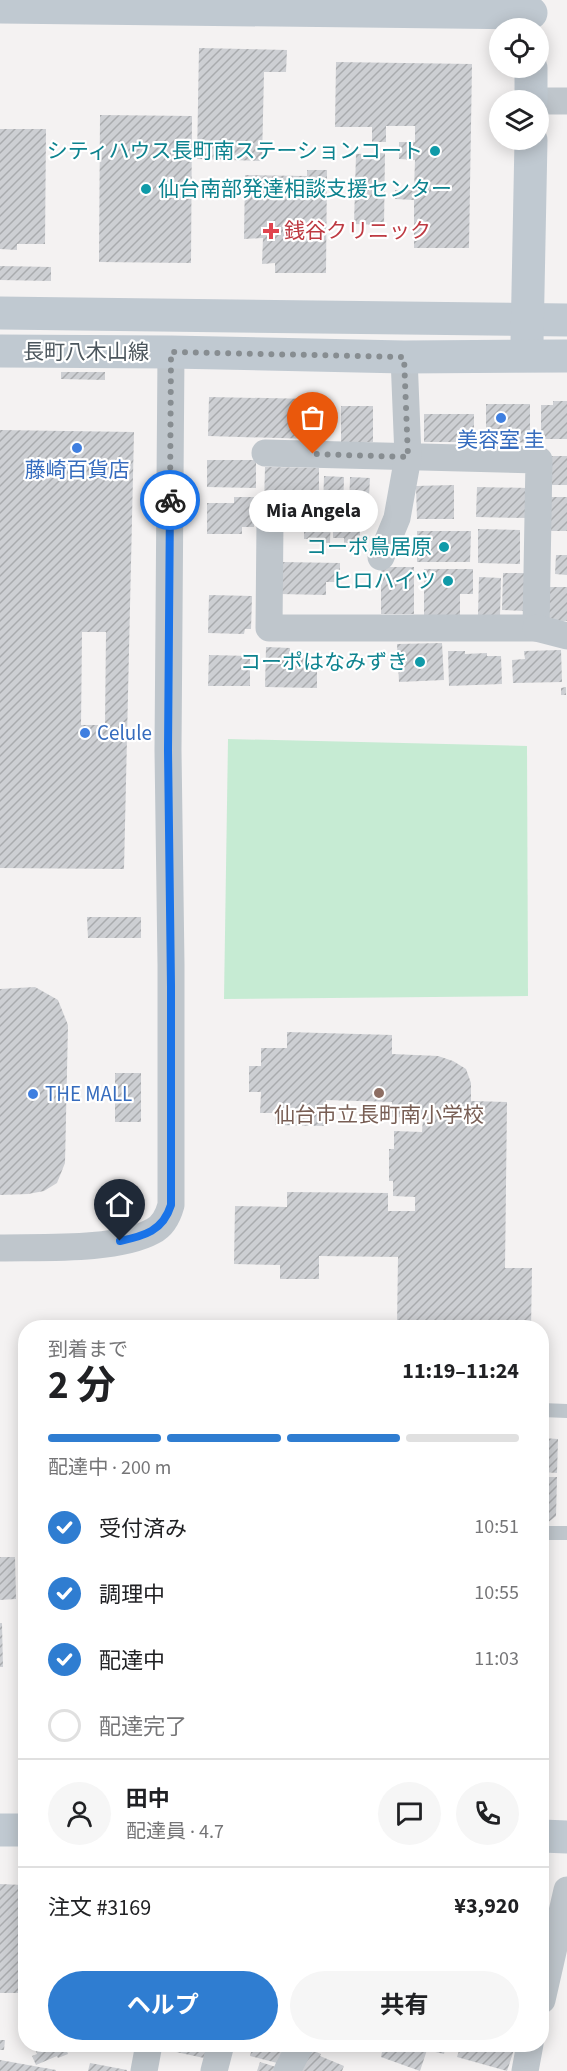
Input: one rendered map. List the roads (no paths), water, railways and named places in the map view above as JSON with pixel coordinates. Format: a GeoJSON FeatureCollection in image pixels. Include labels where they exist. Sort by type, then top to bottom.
{"type":"FeatureCollection","features":[{"type":"Feature","properties":{"kind":"street"},"geometry":{"type":"LineString","coordinates":[[0,7],[321,6],[532,14]]}},
{"type":"Feature","properties":{"kind":"street"},"geometry":{"type":"LineString","coordinates":[[549,101],[567,100]]}},
{"type":"Feature","properties":{"kind":"street"},"geometry":{"type":"LineString","coordinates":[[526,356],[531,150]]}},
{"type":"Feature","properties":{"kind":"street"},"geometry":{"type":"LineString","coordinates":[[0,313],[567,320]]}},
{"type":"Feature","properties":{"kind":"street","name":"長町八木山線"},"geometry":{"type":"LineString","coordinates":[[0,351],[404,357],[567,356]]}},
{"type":"Feature","properties":{"kind":"street"},"geometry":{"type":"LineString","coordinates":[[0,1248],[93,1245],[141,1237],[164,1222],[171,1205],[168,750],[171,352]]}},
{"type":"Feature","properties":{"kind":"street"},"geometry":{"type":"LineString","coordinates":[[381,557],[397,518],[408,457],[404,357]]}},
{"type":"Feature","properties":{"kind":"street"},"geometry":{"type":"LineString","coordinates":[[265,453],[539,460],[536,628]]}},
{"type":"Feature","properties":{"kind":"street"},"geometry":{"type":"LineString","coordinates":[[270,520],[269,628],[536,628],[567,636]]}},
{"type":"Feature","properties":{"kind":"street"},"geometry":{"type":"LineString","coordinates":[[0,1234],[93,1245]]}},
{"type":"Feature","properties":{"kind":"street"},"geometry":{"type":"LineString","coordinates":[[0,1830],[18,1830]]}},
{"type":"Feature","properties":{"kind":"street"},"geometry":{"type":"LineString","coordinates":[[549,1836],[567,1837]]}},
{"type":"Feature","properties":{"kind":"street"},"geometry":{"type":"LineString","coordinates":[[549,1969],[567,1890]]}},
{"type":"Feature","properties":{"kind":"street"},"geometry":{"type":"LineString","coordinates":[[144,2071],[148,2052]]}},
{"type":"Feature","properties":{"kind":"street"},"geometry":{"type":"LineString","coordinates":[[214,2071],[219,2052]]}},
{"type":"Feature","properties":{"kind":"street"},"geometry":{"type":"LineString","coordinates":[[287,2071],[297,2052]]}},
{"type":"Feature","properties":{"kind":"street"},"geometry":{"type":"LineString","coordinates":[[525,2071],[529,2052]]}},
{"type":"Feature","properties":{"kind":"lane"},"geometry":{"type":"LineString","coordinates":[[549,1410],[567,1411]]}},
{"type":"Feature","properties":{"kind":"lane"},"geometry":{"type":"LineString","coordinates":[[549,1533],[567,1533]]}},
{"type":"Feature","properties":{"kind":"place","name":"シティハウス長町南ステーションコート"},"geometry":{"type":"Point","coordinates":[435,151]}},
{"type":"Feature","properties":{"kind":"place","name":"仙台南部発達相談支援センター"},"geometry":{"type":"Point","coordinates":[146,189]}},
{"type":"Feature","properties":{"kind":"place","name":"銭谷クリニック"},"geometry":{"type":"Point","coordinates":[271,231]}},
{"type":"Feature","properties":{"kind":"place","name":"美容室 圭"},"geometry":{"type":"Point","coordinates":[501,418]}},
{"type":"Feature","properties":{"kind":"place","name":"藤崎百貨店"},"geometry":{"type":"Point","coordinates":[77,448]}},
{"type":"Feature","properties":{"kind":"place","name":"Mia Angela"},"geometry":{"type":"Point","coordinates":[313,454]}},
{"type":"Feature","properties":{"kind":"place","name":"コーポ鳥居原"},"geometry":{"type":"Point","coordinates":[444,547]}},
{"type":"Feature","properties":{"kind":"place","name":"ヒロハイツ"},"geometry":{"type":"Point","coordinates":[448,581]}},
{"type":"Feature","properties":{"kind":"place","name":"コーポはなみずき"},"geometry":{"type":"Point","coordinates":[420,662]}},
{"type":"Feature","properties":{"kind":"place","name":"Celule"},"geometry":{"type":"Point","coordinates":[85,733]}},
{"type":"Feature","properties":{"kind":"place","name":"仙台市立長町南小学校"},"geometry":{"type":"Point","coordinates":[379,1093]}},
{"type":"Feature","properties":{"kind":"place","name":"THE MALL"},"geometry":{"type":"Point","coordinates":[33,1094]}}]}
